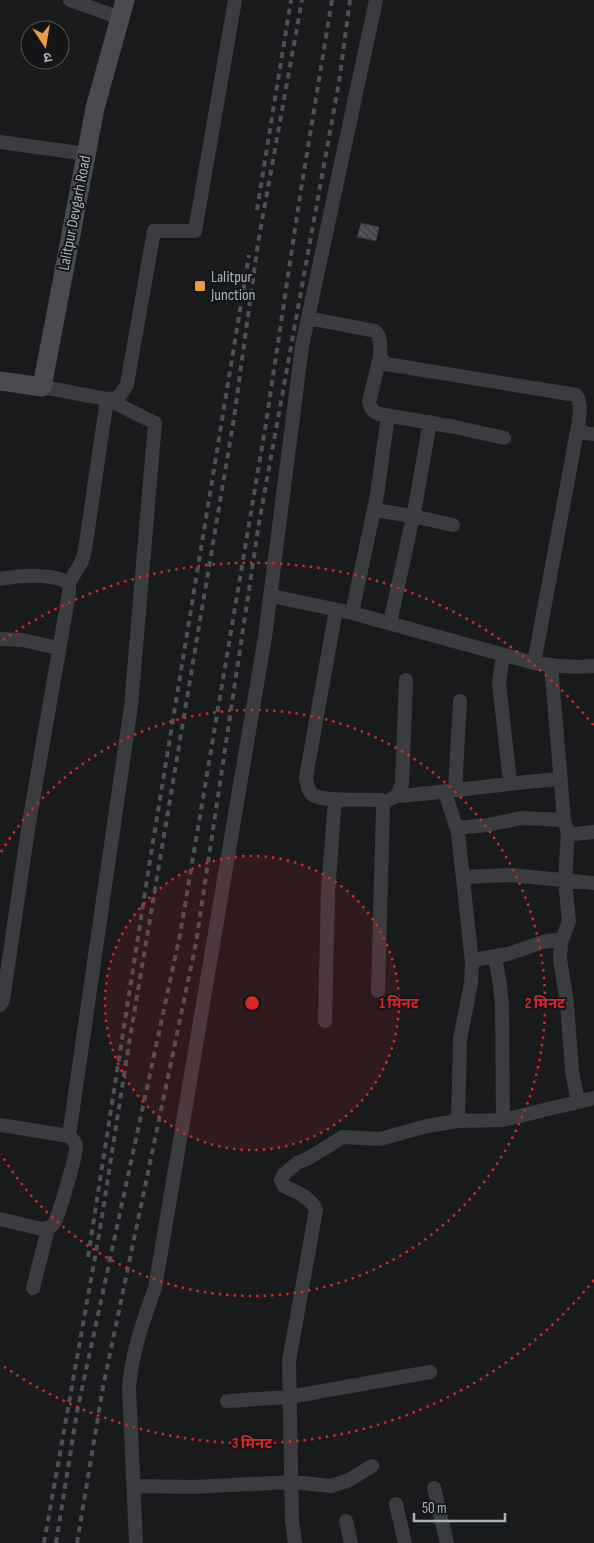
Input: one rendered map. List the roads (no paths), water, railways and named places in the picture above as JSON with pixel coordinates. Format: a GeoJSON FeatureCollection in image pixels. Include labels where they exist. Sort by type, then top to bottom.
{"type":"FeatureCollection","features":[{"type":"Feature","properties":{"kind":"main road","name":"Lalitpur Devgarh Road"},"geometry":{"type":"LineString","coordinates":[[42,387],[95,108],[125,0]]}},
{"type":"Feature","properties":{"kind":"main road"},"geometry":{"type":"LineString","coordinates":[[0,381],[42,387]]}},
{"type":"Feature","properties":{"kind":"street"},"geometry":{"type":"LineString","coordinates":[[73,0],[120,18]]}},
{"type":"Feature","properties":{"kind":"street"},"geometry":{"type":"LineString","coordinates":[[42,387],[115,399],[121,395],[127,384],[154,231],[195,231],[235,0]]}},
{"type":"Feature","properties":{"kind":"street"},"geometry":{"type":"LineString","coordinates":[[136,1543],[130,1375],[137,1337],[155,1288],[272,596],[302,346],[376,0]]}},
{"type":"Feature","properties":{"kind":"street"},"geometry":{"type":"LineString","coordinates":[[0,142],[86,154]]}},
{"type":"Feature","properties":{"kind":"street"},"geometry":{"type":"LineString","coordinates":[[308,318],[375,331],[378,334],[380,357],[369,402],[374,412],[504,438]]}},
{"type":"Feature","properties":{"kind":"street"},"geometry":{"type":"LineString","coordinates":[[380,357],[386,364],[394,366],[576,395],[580,401],[578,426],[534,662]]}},
{"type":"Feature","properties":{"kind":"street"},"geometry":{"type":"LineString","coordinates":[[0,1005],[58,648],[69,593],[69,583],[82,561],[85,550],[107,399]]}},
{"type":"Feature","properties":{"kind":"street"},"geometry":{"type":"LineString","coordinates":[[70,1136],[131,706],[155,423],[107,399]]}},
{"type":"Feature","properties":{"kind":"street"},"geometry":{"type":"LineString","coordinates":[[352,613],[374,510],[388,416]]}},
{"type":"Feature","properties":{"kind":"street"},"geometry":{"type":"LineString","coordinates":[[390,624],[413,516],[430,422]]}},
{"type":"Feature","properties":{"kind":"street"},"geometry":{"type":"LineString","coordinates":[[578,426],[583,433],[594,434]]}},
{"type":"Feature","properties":{"kind":"street"},"geometry":{"type":"LineString","coordinates":[[374,510],[453,525]]}},
{"type":"Feature","properties":{"kind":"street"},"geometry":{"type":"LineString","coordinates":[[0,580],[29,576],[62,579],[69,583]]}},
{"type":"Feature","properties":{"kind":"street"},"geometry":{"type":"LineString","coordinates":[[272,596],[352,613],[534,662],[551,665],[594,666]]}},
{"type":"Feature","properties":{"kind":"street"},"geometry":{"type":"LineString","coordinates":[[336,610],[306,776],[307,787],[311,794],[321,798],[380,800],[397,796],[450,791],[510,782],[560,779]]}},
{"type":"Feature","properties":{"kind":"street"},"geometry":{"type":"LineString","coordinates":[[0,639],[23,640],[58,648]]}},
{"type":"Feature","properties":{"kind":"street"},"geometry":{"type":"LineString","coordinates":[[503,655],[499,683],[510,782]]}},
{"type":"Feature","properties":{"kind":"street"},"geometry":{"type":"LineString","coordinates":[[551,665],[560,779],[566,826],[565,880],[569,921],[562,939],[560,959],[567,1003],[572,1071],[578,1102]]}},
{"type":"Feature","properties":{"kind":"street"},"geometry":{"type":"LineString","coordinates":[[397,796],[402,784],[406,680]]}},
{"type":"Feature","properties":{"kind":"street"},"geometry":{"type":"LineString","coordinates":[[458,1121],[460,1039],[471,983],[472,963],[457,828],[450,791],[460,702]]}},
{"type":"Feature","properties":{"kind":"street"},"geometry":{"type":"LineString","coordinates":[[325,1021],[328,892],[335,799]]}},
{"type":"Feature","properties":{"kind":"street"},"geometry":{"type":"LineString","coordinates":[[378,992],[383,842],[383,807],[380,800]]}},
{"type":"Feature","properties":{"kind":"street"},"geometry":{"type":"LineString","coordinates":[[457,828],[487,825],[522,818],[566,826],[574,834],[594,832]]}},
{"type":"Feature","properties":{"kind":"street"},"geometry":{"type":"LineString","coordinates":[[463,877],[510,875],[594,883]]}},
{"type":"Feature","properties":{"kind":"street"},"geometry":{"type":"LineString","coordinates":[[472,963],[479,959],[495,957],[543,942],[562,939]]}},
{"type":"Feature","properties":{"kind":"street"},"geometry":{"type":"LineString","coordinates":[[495,957],[501,999],[503,1120]]}},
{"type":"Feature","properties":{"kind":"street"},"geometry":{"type":"LineString","coordinates":[[294,1543],[289,1361],[316,1210],[308,1199],[284,1186],[282,1180],[284,1174],[297,1163],[307,1159],[342,1136],[380,1139],[426,1126],[458,1121],[503,1120],[594,1098]]}},
{"type":"Feature","properties":{"kind":"street"},"geometry":{"type":"LineString","coordinates":[[0,1125],[70,1136],[76,1144],[55,1221],[48,1229],[33,1288]]}},
{"type":"Feature","properties":{"kind":"street"},"geometry":{"type":"LineString","coordinates":[[0,1219],[48,1229]]}},
{"type":"Feature","properties":{"kind":"street"},"geometry":{"type":"LineString","coordinates":[[227,1401],[289,1397],[430,1372]]}},
{"type":"Feature","properties":{"kind":"street"},"geometry":{"type":"LineString","coordinates":[[134,1486],[194,1487],[292,1482],[331,1486],[348,1480],[372,1466]]}},
{"type":"Feature","properties":{"kind":"street"},"geometry":{"type":"LineString","coordinates":[[434,1488],[447,1543]]}},
{"type":"Feature","properties":{"kind":"street"},"geometry":{"type":"LineString","coordinates":[[396,1504],[405,1543]]}},
{"type":"Feature","properties":{"kind":"street"},"geometry":{"type":"LineString","coordinates":[[346,1521],[352,1543]]}},
{"type":"Feature","properties":{"kind":"railway"},"geometry":{"type":"LineString","coordinates":[[257,210],[291,0]]}},
{"type":"Feature","properties":{"kind":"railway"},"geometry":{"type":"LineString","coordinates":[[44,1543],[100,1229],[127,1056],[234,418],[258,243],[302,0]]}},
{"type":"Feature","properties":{"kind":"railway"},"geometry":{"type":"LineString","coordinates":[[56,1543],[77,1412],[180,935],[266,423],[332,0]]}},
{"type":"Feature","properties":{"kind":"railway"},"geometry":{"type":"LineString","coordinates":[[77,1543],[103,1387],[196,943],[259,523],[339,82],[350,0]]}},
{"type":"Feature","properties":{"kind":"railway"},"geometry":{"type":"LineString","coordinates":[[88,1257],[151,854],[249,255]]}},
{"type":"Feature","properties":{"kind":"place","name":"Lalitpur Junction"},"geometry":{"type":"Point","coordinates":[200,286]}}]}
